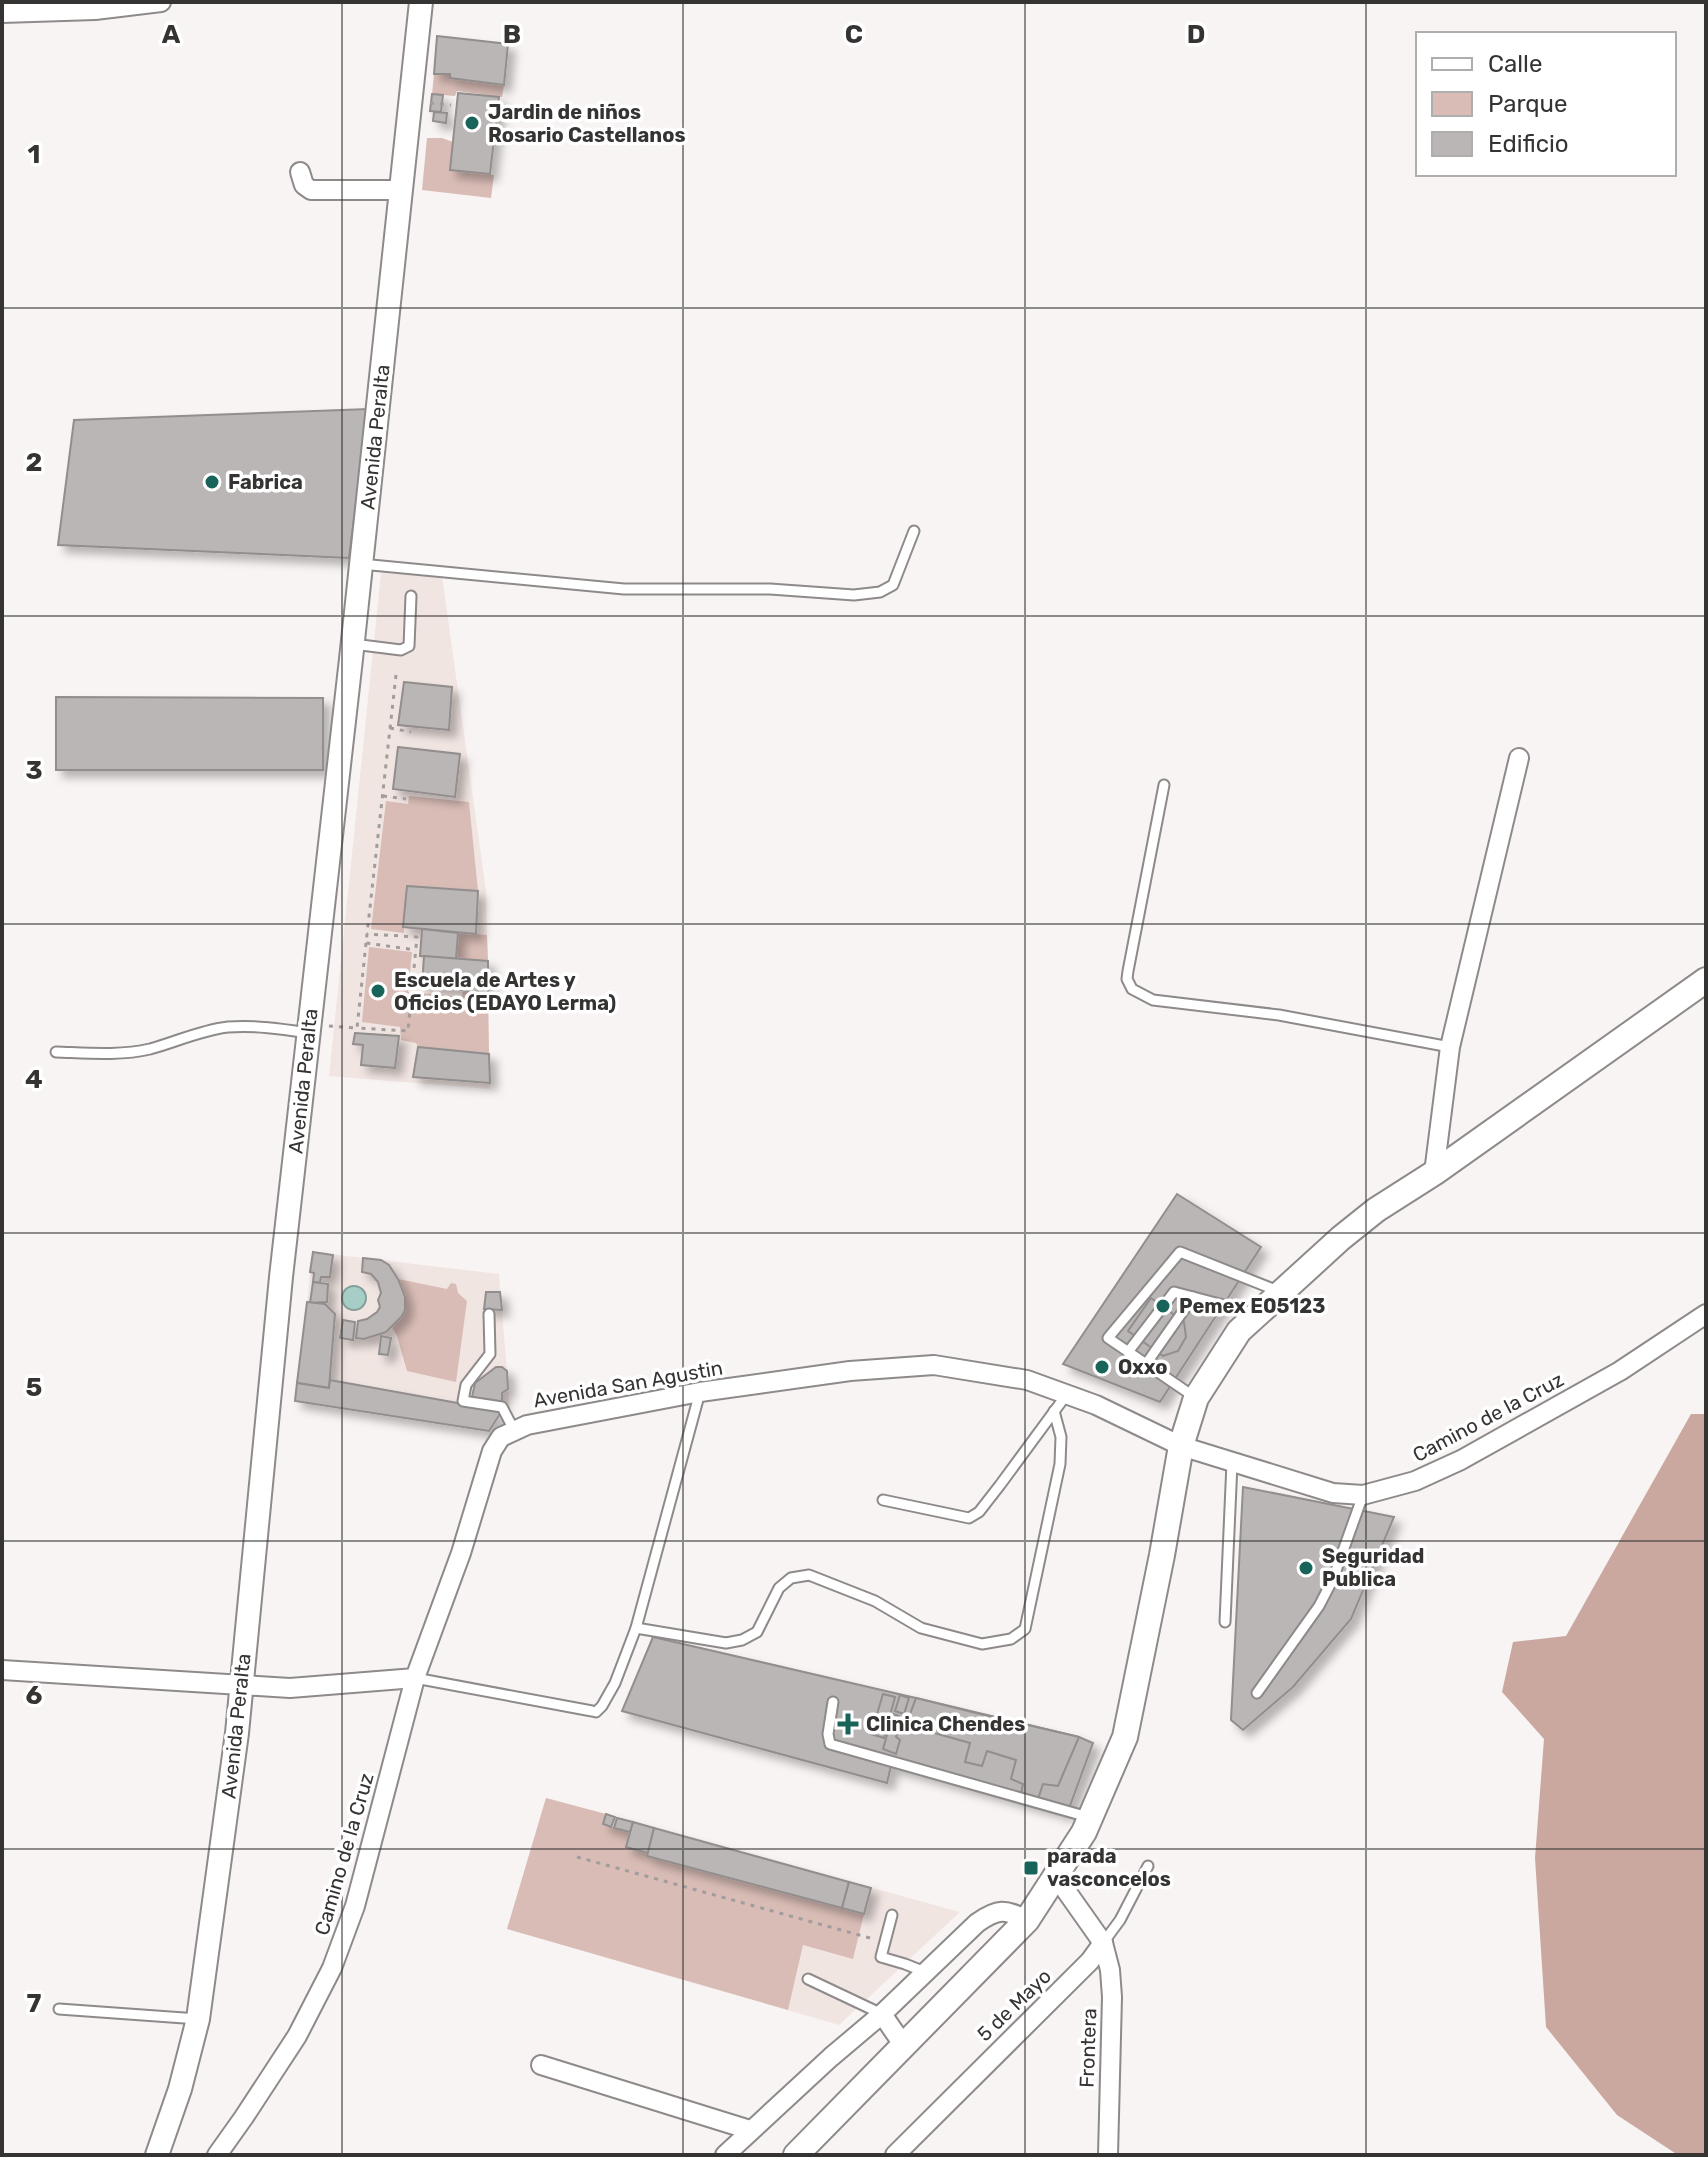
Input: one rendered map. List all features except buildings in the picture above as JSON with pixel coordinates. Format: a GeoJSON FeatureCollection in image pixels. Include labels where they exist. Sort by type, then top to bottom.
{"type":"FeatureCollection","features":[{"type":"Feature","properties":{"kind":"main road"},"geometry":{"type":"LineString","coordinates":[[796,2155],[1027,1920],[1092,1818],[1125,1737],[1181,1446],[1196,1398],[1239,1331],[1376,1210],[1434,1173],[1706,980]]}},
{"type":"Feature","properties":{"kind":"street"},"geometry":{"type":"LineString","coordinates":[[2,13],[95,10],[161,2]]}},
{"type":"Feature","properties":{"kind":"street","name":"Avenida Peralta"},"geometry":{"type":"LineString","coordinates":[[157,2155],[169,2126],[198,2019],[237,1733],[281,1277],[353,644],[421,2]]}},
{"type":"Feature","properties":{"kind":"street"},"geometry":{"type":"LineString","coordinates":[[300,172],[304,185],[311,190],[401,190]]}},
{"type":"Feature","properties":{"kind":"street"},"geometry":{"type":"LineString","coordinates":[[1434,1173],[1450,1047],[1519,758]]}},
{"type":"Feature","properties":{"kind":"street","name":"Camino de la Cruz"},"geometry":{"type":"LineString","coordinates":[[1181,1446],[1333,1493],[1363,1495],[1415,1481],[1461,1460],[1620,1371],[1706,1314]]}},
{"type":"Feature","properties":{"kind":"street","name":"Avenida San Agustin"},"geometry":{"type":"LineString","coordinates":[[415,1678],[461,1553],[492,1451],[501,1437],[527,1425],[700,1392],[850,1371],[934,1365],[1027,1380],[1096,1405],[1181,1446]]}},
{"type":"Feature","properties":{"kind":"street"},"geometry":{"type":"LineString","coordinates":[[2,1670],[290,1688],[415,1678]]}},
{"type":"Feature","properties":{"kind":"street","name":"Camino de la Cruz"},"geometry":{"type":"LineString","coordinates":[[217,2155],[297,2036],[332,1968],[355,1906],[415,1678]]}},
{"type":"Feature","properties":{"kind":"street"},"geometry":{"type":"LineString","coordinates":[[1055,1875],[1103,1943]]}},
{"type":"Feature","properties":{"kind":"street"},"geometry":{"type":"LineString","coordinates":[[725,2155],[882,2014],[977,1923],[989,1914],[1003,1911],[1027,1920]]}},
{"type":"Feature","properties":{"kind":"street","name":"5 de Mayo"},"geometry":{"type":"LineString","coordinates":[[895,2155],[1090,1961],[1103,1943]]}},
{"type":"Feature","properties":{"kind":"street","name":"Frontera"},"geometry":{"type":"LineString","coordinates":[[1103,1943],[1110,1970],[1112,1997],[1108,2155]]}},
{"type":"Feature","properties":{"kind":"street"},"geometry":{"type":"LineString","coordinates":[[882,2014],[904,2046]]}},
{"type":"Feature","properties":{"kind":"street"},"geometry":{"type":"LineString","coordinates":[[541,2065],[750,2130]]}},
{"type":"Feature","properties":{"kind":"lane"},"geometry":{"type":"LineString","coordinates":[[361,564],[624,589],[770,589],[854,595],[880,592],[893,585],[914,531]]}},
{"type":"Feature","properties":{"kind":"lane"},"geometry":{"type":"LineString","coordinates":[[353,644],[401,650],[409,646],[411,596]]}},
{"type":"Feature","properties":{"kind":"lane"},"geometry":{"type":"LineString","coordinates":[[1164,785],[1128,971],[1127,979],[1132,989],[1153,1000],[1279,1015],[1450,1047]]}},
{"type":"Feature","properties":{"kind":"lane"},"geometry":{"type":"LineString","coordinates":[[56,1052],[146,1050],[225,1028],[260,1026],[309,1029]]}},
{"type":"Feature","properties":{"kind":"lane"},"geometry":{"type":"LineString","coordinates":[[1196,1398],[1108,1338],[1180,1252],[1281,1292]]}},
{"type":"Feature","properties":{"kind":"lane"},"geometry":{"type":"LineString","coordinates":[[1128,1352],[1174,1292],[1257,1314]]}},
{"type":"Feature","properties":{"kind":"lane"},"geometry":{"type":"LineString","coordinates":[[1146,1364],[1193,1297]]}},
{"type":"Feature","properties":{"kind":"lane"},"geometry":{"type":"LineString","coordinates":[[489,1314],[490,1354],[466,1385],[463,1401],[502,1407],[514,1430]]}},
{"type":"Feature","properties":{"kind":"lane"},"geometry":{"type":"LineString","coordinates":[[415,1678],[596,1712],[602,1706],[615,1683],[636,1628],[700,1392]]}},
{"type":"Feature","properties":{"kind":"lane"},"geometry":{"type":"LineString","coordinates":[[883,1500],[969,1518],[979,1512],[1067,1394]]}},
{"type":"Feature","properties":{"kind":"lane"},"geometry":{"type":"LineString","coordinates":[[636,1628],[726,1643],[742,1640],[757,1632],[779,1588],[791,1578],[809,1575],[875,1601],[921,1628],[982,1644],[1011,1639],[1025,1629],[1060,1464],[1061,1437],[1054,1411]]}},
{"type":"Feature","properties":{"kind":"lane"},"geometry":{"type":"LineString","coordinates":[[1225,1622],[1232,1463]]}},
{"type":"Feature","properties":{"kind":"lane"},"geometry":{"type":"LineString","coordinates":[[1257,1693],[1319,1606],[1333,1579],[1363,1495]]}},
{"type":"Feature","properties":{"kind":"lane"},"geometry":{"type":"LineString","coordinates":[[833,1702],[828,1734],[830,1744],[1092,1818]]}},
{"type":"Feature","properties":{"kind":"lane"},"geometry":{"type":"LineString","coordinates":[[1103,1943],[1120,1920],[1148,1866]]}},
{"type":"Feature","properties":{"kind":"lane"},"geometry":{"type":"LineString","coordinates":[[892,1915],[881,1957],[925,1972]]}},
{"type":"Feature","properties":{"kind":"lane"},"geometry":{"type":"LineString","coordinates":[[808,1979],[882,2014]]}},
{"type":"Feature","properties":{"kind":"lane"},"geometry":{"type":"LineString","coordinates":[[59,2009],[198,2019]]}},
{"type":"Feature","properties":{"kind":"path"},"geometry":{"type":"LineString","coordinates":[[357,1028],[396,675]]}},
{"type":"Feature","properties":{"kind":"path"},"geometry":{"type":"LineString","coordinates":[[390,728],[411,732]]}},
{"type":"Feature","properties":{"kind":"path"},"geometry":{"type":"LineString","coordinates":[[383,796],[406,799]]}},
{"type":"Feature","properties":{"kind":"path"},"geometry":{"type":"LineString","coordinates":[[309,1029],[408,1031],[417,937],[366,933]]}},
{"type":"Feature","properties":{"kind":"path"},"geometry":{"type":"LineString","coordinates":[[382,945],[383,936]]}},
{"type":"Feature","properties":{"kind":"path"},"geometry":{"type":"LineString","coordinates":[[398,947],[400,937]]}},
{"type":"Feature","properties":{"kind":"path"},"geometry":{"type":"LineString","coordinates":[[366,943],[416,950]]}},
{"type":"Feature","properties":{"kind":"path"},"geometry":{"type":"LineString","coordinates":[[577,1857],[859,1933],[885,1944]]}},
{"type":"Feature","properties":{"kind":"shaded area","name":"Escuela de Artes y Oficios (EDAYO Lerma)"},"geometry":{"type":"Polygon","coordinates":[[[381,573],[442,576],[486,891],[490,1089],[329,1076],[381,573]]]}},
{"type":"Feature","properties":{"kind":"shaded area"},"geometry":{"type":"Polygon","coordinates":[[[313,1252],[499,1274],[510,1410],[502,1411],[489,1431],[295,1401],[313,1252]]]}},
{"type":"Feature","properties":{"kind":"shaded area"},"geometry":{"type":"Polygon","coordinates":[[[1691,1414],[1706,1414],[1706,2155],[1678,2155],[1617,2115],[1546,2027],[1535,1858],[1544,1739],[1502,1692],[1513,1642],[1566,1636],[1691,1414]]]}},
{"type":"Feature","properties":{"kind":"shaded area"},"geometry":{"type":"Polygon","coordinates":[[[546,1798],[960,1912],[839,2025],[507,1929],[546,1798]]]}},
{"type":"Feature","properties":{"kind":"green space"},"geometry":{"type":"Polygon","coordinates":[[[434,74],[450,74],[450,78],[504,85],[502,97],[457,91],[455,96],[432,94],[434,74]]]}},
{"type":"Feature","properties":{"kind":"green space"},"geometry":{"type":"Polygon","coordinates":[[[427,138],[453,142],[450,170],[494,175],[491,198],[422,190],[427,138]]]}},
{"type":"Feature","properties":{"kind":"green space"},"geometry":{"type":"Polygon","coordinates":[[[409,796],[469,802],[478,891],[407,886],[404,933],[371,929],[386,801],[408,804],[409,796]]]}},
{"type":"Feature","properties":{"kind":"green space"},"geometry":{"type":"Polygon","coordinates":[[[458,933],[487,935],[488,961],[456,959],[458,933]]]}},
{"type":"Feature","properties":{"kind":"green space"},"geometry":{"type":"Polygon","coordinates":[[[369,947],[412,952],[408,992],[462,997],[463,990],[488,993],[489,1054],[418,1047],[416,1043],[401,1040],[400,1027],[362,1022],[369,947]]]}},
{"type":"Feature","properties":{"kind":"green space"},"geometry":{"type":"Polygon","coordinates":[[[398,1279],[447,1289],[451,1283],[456,1284],[458,1293],[467,1301],[456,1382],[407,1371],[392,1327],[405,1304],[398,1279]]]}},
{"type":"Feature","properties":{"kind":"green space"},"geometry":{"type":"Polygon","coordinates":[[[546,1798],[606,1814],[603,1824],[630,1832],[626,1847],[648,1853],[648,1856],[864,1914],[853,1959],[803,1945],[788,2010],[507,1929],[546,1798]]]}},
{"type":"Feature","properties":{"kind":"water"},"geometry":{"type":"Polygon","coordinates":[[[354,1286],[365,1293],[366,1298],[359,1309],[354,1310],[343,1303],[342,1298],[349,1287],[354,1286]]]}},
{"type":"Feature","properties":{"kind":"place","name":"Jardin de niños Rosario Castellanos"},"geometry":{"type":"Point","coordinates":[472,123]}},
{"type":"Feature","properties":{"kind":"place","name":"Fabrica"},"geometry":{"type":"Point","coordinates":[212,482]}},
{"type":"Feature","properties":{"kind":"place","name":"Escuela de Artes y Oficios (EDAYO Lerma)"},"geometry":{"type":"Point","coordinates":[378,991]}},
{"type":"Feature","properties":{"kind":"place","name":"Pemex E05123"},"geometry":{"type":"Point","coordinates":[1163,1306]}},
{"type":"Feature","properties":{"kind":"place","name":"Oxxo"},"geometry":{"type":"Point","coordinates":[1102,1367]}},
{"type":"Feature","properties":{"kind":"place","name":"Seguridad Publica"},"geometry":{"type":"Point","coordinates":[1306,1568]}},
{"type":"Feature","properties":{"kind":"place","name":"Clinica Chendes"},"geometry":{"type":"Point","coordinates":[848,1724]}},
{"type":"Feature","properties":{"kind":"place","name":"parada vasconcelos"},"geometry":{"type":"Point","coordinates":[1031,1868]}}]}
